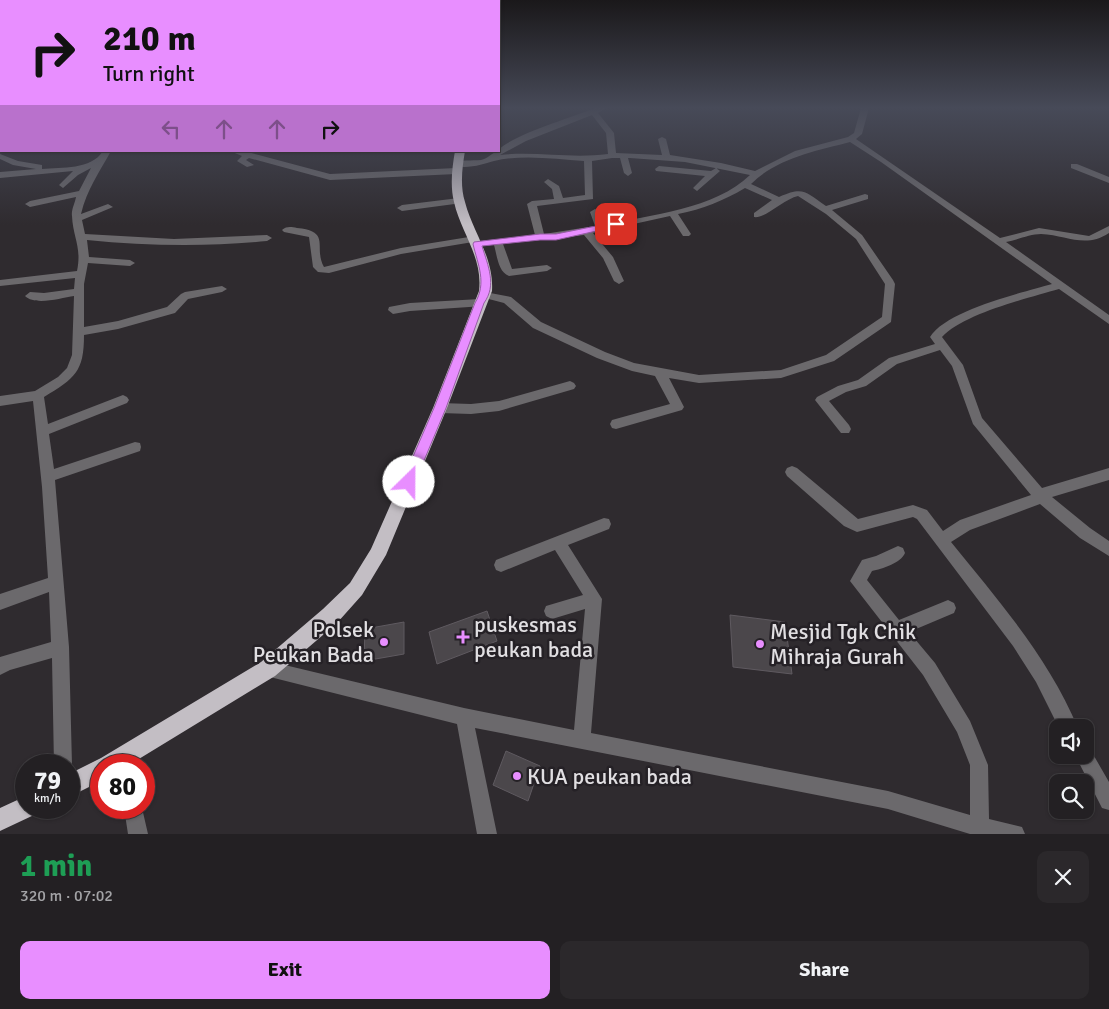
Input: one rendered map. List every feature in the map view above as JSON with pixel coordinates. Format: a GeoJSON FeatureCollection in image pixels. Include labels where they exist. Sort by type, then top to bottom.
{"type":"FeatureCollection","features":[{"type":"Feature","properties":{"kind":"highway"},"geometry":{"type":"LineString","coordinates":[[133,754],[268,669],[330,616],[356,589],[377,555],[440,408],[482,299],[487,281],[476,242],[459,201],[458,162]]}},
{"type":"Feature","properties":{"kind":"highway"},"geometry":{"type":"LineString","coordinates":[[0,820],[15,812]]}},
{"type":"Feature","properties":{"kind":"street"},"geometry":{"type":"LineString","coordinates":[[491,159],[508,147]]}},
{"type":"Feature","properties":{"kind":"street"},"geometry":{"type":"LineString","coordinates":[[611,147],[612,156]]}},
{"type":"Feature","properties":{"kind":"street"},"geometry":{"type":"LineString","coordinates":[[664,147],[667,158]]}},
{"type":"Feature","properties":{"kind":"street"},"geometry":{"type":"LineString","coordinates":[[287,230],[306,231],[313,234],[316,240],[318,267],[322,270],[329,270],[394,252],[476,242],[498,243],[540,237],[556,237],[673,213],[720,200],[745,185],[756,174],[798,153],[821,147]]}},
{"type":"Feature","properties":{"kind":"street"},"geometry":{"type":"LineString","coordinates":[[862,147],[1109,320]]}},
{"type":"Feature","properties":{"kind":"street"},"geometry":{"type":"LineString","coordinates":[[63,185],[75,173],[98,163],[104,158],[107,152]]}},
{"type":"Feature","properties":{"kind":"street"},"geometry":{"type":"LineString","coordinates":[[236,152],[246,156],[264,155],[313,174],[330,177],[458,162],[477,164],[491,159],[526,156],[588,159],[612,156],[667,158],[723,165],[756,174]]}},
{"type":"Feature","properties":{"kind":"street"},"geometry":{"type":"LineString","coordinates":[[0,156],[16,163],[40,168],[35,172]]}},
{"type":"Feature","properties":{"kind":"street"},"geometry":{"type":"LineString","coordinates":[[246,156],[241,160],[242,163],[250,165]]}},
{"type":"Feature","properties":{"kind":"street"},"geometry":{"type":"LineString","coordinates":[[623,156],[628,173]]}},
{"type":"Feature","properties":{"kind":"street"},"geometry":{"type":"LineString","coordinates":[[657,158],[660,172],[712,174]]}},
{"type":"Feature","properties":{"kind":"street"},"geometry":{"type":"LineString","coordinates":[[540,237],[532,204],[590,197],[588,159]]}},
{"type":"Feature","properties":{"kind":"street"},"geometry":{"type":"LineString","coordinates":[[0,402],[38,395],[62,380],[72,370],[78,355],[80,274],[84,260],[82,237],[76,214],[82,193],[98,163]]}},
{"type":"Feature","properties":{"kind":"street"},"geometry":{"type":"LineString","coordinates":[[697,188],[723,165]]}},
{"type":"Feature","properties":{"kind":"street"},"geometry":{"type":"LineString","coordinates":[[1074,166],[1109,180]]}},
{"type":"Feature","properties":{"kind":"street"},"geometry":{"type":"LineString","coordinates":[[0,175],[86,167]]}},
{"type":"Feature","properties":{"kind":"street"},"geometry":{"type":"LineString","coordinates":[[548,182],[556,188],[559,200]]}},
{"type":"Feature","properties":{"kind":"street"},"geometry":{"type":"LineString","coordinates":[[745,185],[779,200]]}},
{"type":"Feature","properties":{"kind":"street"},"geometry":{"type":"LineString","coordinates":[[30,204],[82,193]]}},
{"type":"Feature","properties":{"kind":"street"},"geometry":{"type":"LineString","coordinates":[[393,310],[482,299],[507,300],[537,324],[578,345],[632,367],[660,374],[699,379],[781,374],[830,358],[887,319],[890,284],[888,280],[859,237],[824,209],[800,193],[779,200],[757,215]]}},
{"type":"Feature","properties":{"kind":"street"},"geometry":{"type":"LineString","coordinates":[[824,209],[865,197]]}},
{"type":"Feature","properties":{"kind":"street"},"geometry":{"type":"LineString","coordinates":[[402,208],[459,201]]}},
{"type":"Feature","properties":{"kind":"street"},"geometry":{"type":"LineString","coordinates":[[77,219],[108,207]]}},
{"type":"Feature","properties":{"kind":"street"},"geometry":{"type":"LineString","coordinates":[[595,212],[600,228]]}},
{"type":"Feature","properties":{"kind":"street"},"geometry":{"type":"LineString","coordinates":[[673,213],[686,234]]}},
{"type":"Feature","properties":{"kind":"street"},"geometry":{"type":"LineString","coordinates":[[999,241],[1040,231],[1078,239],[1092,239],[1109,229]]}},
{"type":"Feature","properties":{"kind":"street"},"geometry":{"type":"LineString","coordinates":[[586,231],[608,257],[619,281]]}},
{"type":"Feature","properties":{"kind":"street"},"geometry":{"type":"LineString","coordinates":[[82,237],[173,243],[231,242],[267,238]]}},
{"type":"Feature","properties":{"kind":"street"},"geometry":{"type":"LineString","coordinates":[[498,243],[509,273],[547,268]]}},
{"type":"Feature","properties":{"kind":"street"},"geometry":{"type":"LineString","coordinates":[[84,260],[130,264]]}},
{"type":"Feature","properties":{"kind":"street"},"geometry":{"type":"LineString","coordinates":[[0,282],[80,274]]}},
{"type":"Feature","properties":{"kind":"street"},"geometry":{"type":"LineString","coordinates":[[1059,286],[1020,296],[967,316],[937,334],[936,337],[957,365],[977,420],[1041,496],[1109,550]]}},
{"type":"Feature","properties":{"kind":"street"},"geometry":{"type":"LineString","coordinates":[[78,332],[171,310],[185,296],[222,289]]}},
{"type":"Feature","properties":{"kind":"street"},"geometry":{"type":"LineString","coordinates":[[30,296],[80,292]]}},
{"type":"Feature","properties":{"kind":"street"},"geometry":{"type":"LineString","coordinates":[[845,429],[821,400],[842,388],[862,382],[892,361],[941,346]]}},
{"type":"Feature","properties":{"kind":"street"},"geometry":{"type":"LineString","coordinates":[[616,424],[678,407],[660,374]]}},
{"type":"Feature","properties":{"kind":"street"},"geometry":{"type":"LineString","coordinates":[[440,408],[471,409],[498,406],[570,386]]}},
{"type":"Feature","properties":{"kind":"street"},"geometry":{"type":"LineString","coordinates":[[38,395],[48,476],[61,648],[63,754]]}},
{"type":"Feature","properties":{"kind":"street"},"geometry":{"type":"LineString","coordinates":[[43,431],[123,400]]}},
{"type":"Feature","properties":{"kind":"street"},"geometry":{"type":"LineString","coordinates":[[48,476],[136,447]]}},
{"type":"Feature","properties":{"kind":"street"},"geometry":{"type":"LineString","coordinates":[[792,472],[849,522],[857,526],[918,511],[923,514],[1019,640],[1042,676],[1064,719]]}},
{"type":"Feature","properties":{"kind":"street"},"geometry":{"type":"LineString","coordinates":[[942,541],[953,531],[965,525],[1041,496],[1109,474]]}},
{"type":"Feature","properties":{"kind":"street"},"geometry":{"type":"LineString","coordinates":[[501,565],[604,524]]}},
{"type":"Feature","properties":{"kind":"street"},"geometry":{"type":"LineString","coordinates":[[558,542],[594,599],[582,740]]}},
{"type":"Feature","properties":{"kind":"street"},"geometry":{"type":"LineString","coordinates":[[898,553],[867,565],[858,581],[929,669],[964,727],[979,766],[980,831]]}},
{"type":"Feature","properties":{"kind":"street"},"geometry":{"type":"LineString","coordinates":[[0,602],[55,583]]}},
{"type":"Feature","properties":{"kind":"street"},"geometry":{"type":"LineString","coordinates":[[552,611],[594,599]]}},
{"type":"Feature","properties":{"kind":"street"},"geometry":{"type":"LineString","coordinates":[[896,630],[948,608]]}},
{"type":"Feature","properties":{"kind":"street"},"geometry":{"type":"LineString","coordinates":[[0,667],[6,663],[61,648]]}},
{"type":"Feature","properties":{"kind":"street"},"geometry":{"type":"LineString","coordinates":[[268,669],[464,717],[888,800],[980,831],[1015,834]]}},
{"type":"Feature","properties":{"kind":"street"},"geometry":{"type":"LineString","coordinates":[[464,717],[487,834]]}},
{"type":"Feature","properties":{"kind":"street"},"geometry":{"type":"LineString","coordinates":[[1089,764],[1109,801]]}},
{"type":"Feature","properties":{"kind":"street"},"geometry":{"type":"LineString","coordinates":[[136,819],[138,834]]}},
{"type":"Feature","properties":{"kind":"building","name":"puskesmas peukan bada"},"geometry":{"type":"Polygon","coordinates":[[[487,611],[497,641],[437,664],[429,632],[487,611]]]}},
{"type":"Feature","properties":{"kind":"building","name":"Mesjid Tgk Chik Mihraja Gurah"},"geometry":{"type":"Polygon","coordinates":[[[730,615],[785,622],[792,674],[733,667],[730,615]]]}},
{"type":"Feature","properties":{"kind":"building","name":"Polsek Peukan Bada"},"geometry":{"type":"Polygon","coordinates":[[[404,622],[404,654],[364,661],[365,629],[404,622]]]}},
{"type":"Feature","properties":{"kind":"building","name":"KUA peukan bada"},"geometry":{"type":"Polygon","coordinates":[[[506,751],[540,766],[528,801],[493,785],[506,751]]]}},
{"type":"Feature","properties":{"kind":"place","name":"puskesmas peukan bada"},"geometry":{"type":"Point","coordinates":[463,637]}},
{"type":"Feature","properties":{"kind":"place","name":"Polsek Peukan Bada"},"geometry":{"type":"Point","coordinates":[384,642]}},
{"type":"Feature","properties":{"kind":"place","name":"Mesjid Tgk Chik Mihraja Gurah"},"geometry":{"type":"Point","coordinates":[760,644]}},
{"type":"Feature","properties":{"kind":"place","name":"KUA peukan bada"},"geometry":{"type":"Point","coordinates":[517,776]}},
{"type":"Feature","properties":{"kind":"route"},"geometry":{"type":"LineString","coordinates":[[409,482],[440,408],[480,303],[485,295],[487,281],[477,244],[556,237],[616,224]]}}]}
